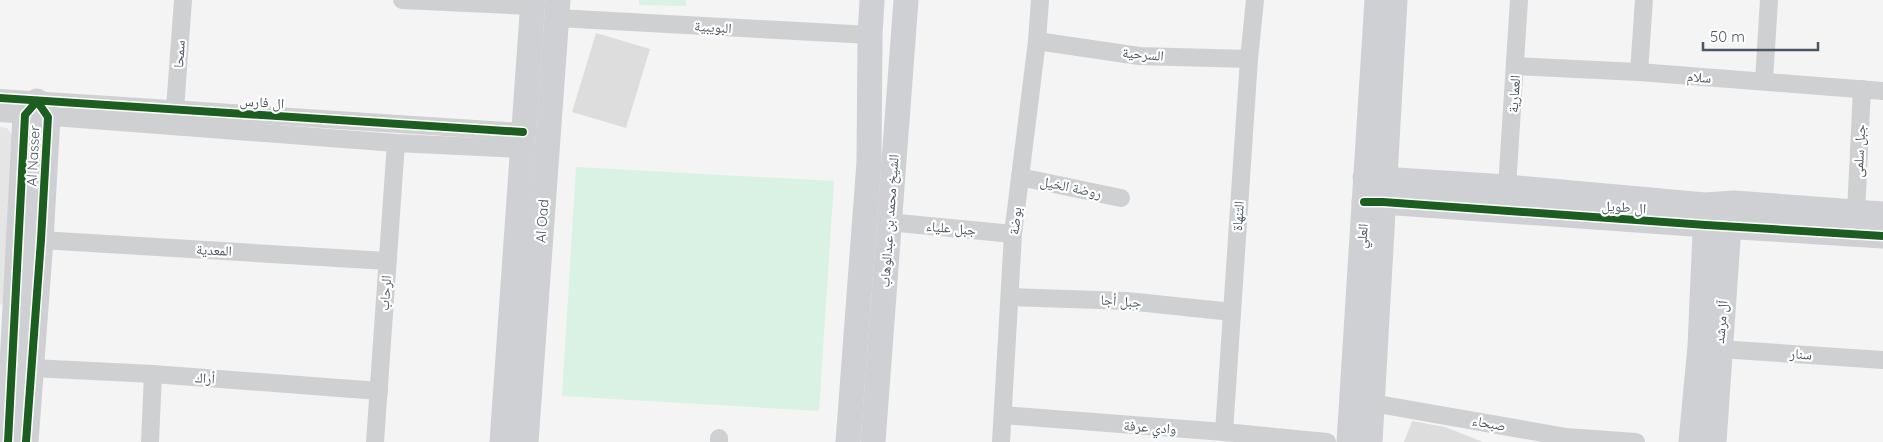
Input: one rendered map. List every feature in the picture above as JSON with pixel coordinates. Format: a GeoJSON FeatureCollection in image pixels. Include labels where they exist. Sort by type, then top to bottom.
{"type":"FeatureCollection","features":[{"type":"Feature","properties":{"kind":"street","name":"سمحا"},"geometry":{"type":"LineString","coordinates":[[175,108],[183,0]]}},
{"type":"Feature","properties":{"kind":"street"},"geometry":{"type":"LineString","coordinates":[[402,0],[533,3]]}},
{"type":"Feature","properties":{"kind":"street","name":"الشيخ محمد بن عبدالوهاب"},"geometry":{"type":"LineString","coordinates":[[849,430],[869,162],[872,0]]}},
{"type":"Feature","properties":{"kind":"street","name":"الشيخ محمد بن عبدالوهاب"},"geometry":{"type":"LineString","coordinates":[[873,431],[906,0]]}},
{"type":"Feature","properties":{"kind":"street","name":"بوضة"},"geometry":{"type":"LineString","coordinates":[[1001,442],[1013,234],[1037,41],[1040,0]]}},
{"type":"Feature","properties":{"kind":"street","name":"التنهاة"},"geometry":{"type":"LineString","coordinates":[[1224,432],[1249,59],[1256,0]]}},
{"type":"Feature","properties":{"kind":"street","name":"العلي"},"geometry":{"type":"LineString","coordinates":[[1370,442],[1377,0]]}},
{"type":"Feature","properties":{"kind":"street","name":"العلي"},"geometry":{"type":"LineString","coordinates":[[1349,442],[1395,0]]}},
{"type":"Feature","properties":{"kind":"street","name":"العمارية"},"geometry":{"type":"LineString","coordinates":[[1507,187],[1519,0]]}},
{"type":"Feature","properties":{"kind":"street"},"geometry":{"type":"LineString","coordinates":[[1639,72],[1644,0]]}},
{"type":"Feature","properties":{"kind":"street"},"geometry":{"type":"LineString","coordinates":[[1764,81],[1769,0]]}},
{"type":"Feature","properties":{"kind":"street","name":"Al Oad"},"geometry":{"type":"LineString","coordinates":[[502,442],[533,3]]}},
{"type":"Feature","properties":{"kind":"street","name":"البويبية"},"geometry":{"type":"LineString","coordinates":[[558,9],[870,35]]}},
{"type":"Feature","properties":{"kind":"street","name":"Al Oad"},"geometry":{"type":"LineString","coordinates":[[526,442],[558,9]]}},
{"type":"Feature","properties":{"kind":"street","name":"السرحية"},"geometry":{"type":"LineString","coordinates":[[1037,41],[1140,56],[1249,59]]}},
{"type":"Feature","properties":{"kind":"street","name":"سلام"},"geometry":{"type":"LineString","coordinates":[[1516,66],[1639,72],[1883,91]]}},
{"type":"Feature","properties":{"kind":"street","name":"جبل سلمى"},"geometry":{"type":"LineString","coordinates":[[1856,212],[1862,89]]}},
{"type":"Feature","properties":{"kind":"street","name":"ال فارس"},"geometry":{"type":"LineString","coordinates":[[0,98],[37,111],[396,143],[522,140]]}},
{"type":"Feature","properties":{"kind":"street","name":"ال فارس"},"geometry":{"type":"LineString","coordinates":[[0,113],[175,108],[522,140]]}},
{"type":"Feature","properties":{"kind":"street","name":"Al Nasser"},"geometry":{"type":"LineString","coordinates":[[26,442],[41,240],[37,111]]}},
{"type":"Feature","properties":{"kind":"street","name":"Al Nasser"},"geometry":{"type":"LineString","coordinates":[[8,442],[37,111]]}},
{"type":"Feature","properties":{"kind":"street","name":"الرحاب"},"geometry":{"type":"LineString","coordinates":[[374,442],[396,143]]}},
{"type":"Feature","properties":{"kind":"street","name":"روضة الخيل"},"geometry":{"type":"LineString","coordinates":[[1020,177],[1121,198]]}},
{"type":"Feature","properties":{"kind":"street","name":"ال طويل"},"geometry":{"type":"LineString","coordinates":[[1374,190],[1507,187],[1883,236]]}},
{"type":"Feature","properties":{"kind":"street","name":"ال طويل"},"geometry":{"type":"LineString","coordinates":[[1374,190],[1719,215],[1856,212],[1883,214]]}},
{"type":"Feature","properties":{"kind":"street","name":"آل مرشد"},"geometry":{"type":"LineString","coordinates":[[1714,442],[1719,349],[1719,215]]}},
{"type":"Feature","properties":{"kind":"street","name":"آل مرشد"},"geometry":{"type":"LineString","coordinates":[[1691,442],[1700,346],[1719,215]]}},
{"type":"Feature","properties":{"kind":"street","name":"جبل علياء"},"geometry":{"type":"LineString","coordinates":[[888,222],[1013,234]]}},
{"type":"Feature","properties":{"kind":"street","name":"المعدية"},"geometry":{"type":"LineString","coordinates":[[41,240],[387,261]]}},
{"type":"Feature","properties":{"kind":"street","name":"جبل أجا"},"geometry":{"type":"LineString","coordinates":[[1010,297],[1127,301],[1232,312]]}},
{"type":"Feature","properties":{"kind":"street","name":"سنار"},"geometry":{"type":"LineString","coordinates":[[1719,349],[1883,360]]}},
{"type":"Feature","properties":{"kind":"street","name":"أراك"},"geometry":{"type":"LineString","coordinates":[[32,368],[153,374],[378,391]]}},
{"type":"Feature","properties":{"kind":"street"},"geometry":{"type":"LineString","coordinates":[[150,442],[153,374]]}},
{"type":"Feature","properties":{"kind":"street","name":"صبحاء"},"geometry":{"type":"LineString","coordinates":[[1372,403],[1523,436],[1636,442]]}},
{"type":"Feature","properties":{"kind":"street","name":"وادي عرفة"},"geometry":{"type":"LineString","coordinates":[[1003,415],[1327,442]]}},
{"type":"Feature","properties":{"kind":"street"},"geometry":{"type":"LineString","coordinates":[[849,430],[873,431]]}},
{"type":"Feature","properties":{"kind":"shaded area"},"geometry":{"type":"Polygon","coordinates":[[[0,127],[7,128],[13,136],[3,303],[0,305],[0,127]]]}},
{"type":"Feature","properties":{"kind":"green space"},"geometry":{"type":"Polygon","coordinates":[[[639,0],[686,0],[686,6],[639,5],[639,0]]]}},
{"type":"Feature","properties":{"kind":"green space"},"geometry":{"type":"Polygon","coordinates":[[[576,167],[834,181],[819,411],[562,396],[576,167]]]}},
{"type":"Feature","properties":{"kind":"building"},"geometry":{"type":"Polygon","coordinates":[[[596,33],[650,49],[626,128],[572,112],[596,33]]]}},
{"type":"Feature","properties":{"kind":"building"},"geometry":{"type":"Polygon","coordinates":[[[1412,421],[1445,427],[1483,442],[1404,442],[1412,421]]]}},
{"type":"Feature","properties":{"kind":"cycle path"},"geometry":{"type":"LineString","coordinates":[[0,98],[523,132]]}},
{"type":"Feature","properties":{"kind":"cycle path"},"geometry":{"type":"LineString","coordinates":[[8,442],[25,115],[37,101],[48,117],[26,442]]}},
{"type":"Feature","properties":{"kind":"cycle path"},"geometry":{"type":"LineString","coordinates":[[1364,202],[1883,236]]}}]}
